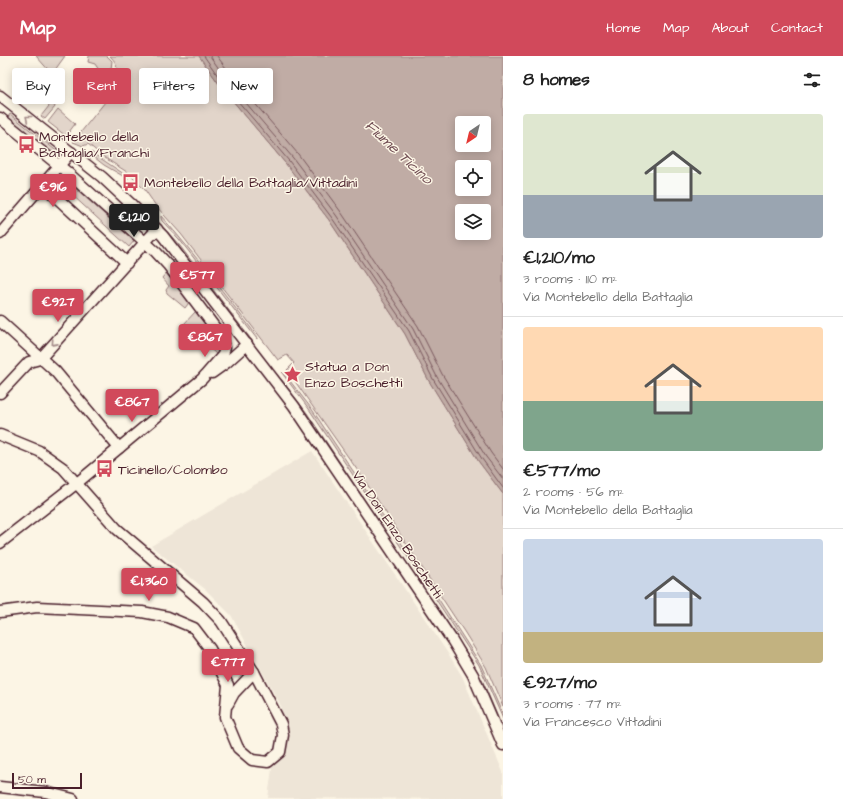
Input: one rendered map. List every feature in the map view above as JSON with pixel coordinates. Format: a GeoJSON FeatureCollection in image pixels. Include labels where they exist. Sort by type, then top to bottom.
{"type":"FeatureCollection","features":[{"type":"Feature","properties":{"kind":"street","name":"Via Don Enzo Boschetti"},"geometry":{"type":"LineString","coordinates":[[0,96],[71,152],[117,191],[157,229],[249,346],[312,431],[459,652],[473,675],[503,745]]}},
{"type":"Feature","properties":{"kind":"street"},"geometry":{"type":"LineString","coordinates":[[0,118],[60,167],[145,242],[168,265],[222,337],[225,347],[223,355],[202,379]]}},
{"type":"Feature","properties":{"kind":"street"},"geometry":{"type":"LineString","coordinates":[[0,234],[60,167],[71,152]]}},
{"type":"Feature","properties":{"kind":"street"},"geometry":{"type":"LineString","coordinates":[[43,185],[127,262]]}},
{"type":"Feature","properties":{"kind":"street"},"geometry":{"type":"LineString","coordinates":[[0,393],[30,362],[40,359],[157,229]]}},
{"type":"Feature","properties":{"kind":"street"},"geometry":{"type":"LineString","coordinates":[[0,321],[40,359],[55,371],[119,448]]}},
{"type":"Feature","properties":{"kind":"street"},"geometry":{"type":"LineString","coordinates":[[0,543],[76,484],[202,379],[220,368],[249,346]]}},
{"type":"Feature","properties":{"kind":"street"},"geometry":{"type":"LineString","coordinates":[[0,435],[39,451],[63,468],[117,529],[203,602],[225,626],[254,672],[281,724],[283,735],[280,752],[268,762],[252,760],[238,748],[225,717],[228,685],[210,649],[194,628],[168,617],[142,612],[37,607],[0,612]]}},
{"type":"Feature","properties":{"kind":"street"},"geometry":{"type":"LineString","coordinates":[[225,710],[234,693],[254,672]]}},
{"type":"Feature","properties":{"kind":"street"},"geometry":{"type":"LineString","coordinates":[[0,787],[45,792],[73,799]]}},
{"type":"Feature","properties":{"kind":"shaded area"},"geometry":{"type":"Polygon","coordinates":[[[36,56],[65,56],[56,68],[47,68],[36,56]]]}},
{"type":"Feature","properties":{"kind":"shaded area"},"geometry":{"type":"Polygon","coordinates":[[[89,56],[107,56],[112,61],[111,68],[98,68],[95,64],[88,62],[89,56]]]}},
{"type":"Feature","properties":{"kind":"shaded area"},"geometry":{"type":"Polygon","coordinates":[[[110,56],[199,56],[208,68],[139,68],[139,104],[209,104],[209,70],[217,81],[217,104],[235,104],[286,164],[329,220],[405,334],[429,381],[479,462],[503,494],[503,707],[486,667],[465,633],[365,481],[287,370],[294,363],[287,355],[278,360],[181,234],[156,206],[145,190],[127,172],[105,158],[88,144],[83,146],[73,142],[103,104],[131,104],[131,68],[117,68],[116,63],[110,56]]]}},
{"type":"Feature","properties":{"kind":"shaded area"},"geometry":{"type":"Polygon","coordinates":[[[51,104],[54,104],[55,107],[45,119],[41,116],[51,104]]]}},
{"type":"Feature","properties":{"kind":"shaded area"},"geometry":{"type":"Polygon","coordinates":[[[58,109],[75,124],[66,136],[48,122],[58,109]]]}},
{"type":"Feature","properties":{"kind":"shaded area"},"geometry":{"type":"Polygon","coordinates":[[[10,114],[59,153],[58,156],[8,117],[10,114]]]}},
{"type":"Feature","properties":{"kind":"shaded area"},"geometry":{"type":"Polygon","coordinates":[[[91,152],[127,176],[128,179],[104,165],[90,154],[91,152]]]}},
{"type":"Feature","properties":{"kind":"shaded area"},"geometry":{"type":"Polygon","coordinates":[[[64,178],[134,241],[129,247],[59,183],[64,178]]]}},
{"type":"Feature","properties":{"kind":"shaded area"},"geometry":{"type":"Polygon","coordinates":[[[161,216],[210,275],[257,336],[257,339],[179,239],[162,221],[161,216]]]}},
{"type":"Feature","properties":{"kind":"shaded area"},"geometry":{"type":"Polygon","coordinates":[[[158,221],[180,246],[253,342],[179,247],[157,222],[158,221]]]}},
{"type":"Feature","properties":{"kind":"shaded area"},"geometry":{"type":"Polygon","coordinates":[[[166,273],[188,301],[185,308],[167,293],[166,290],[169,286],[162,278],[166,273]]]}},
{"type":"Feature","properties":{"kind":"shaded area"},"geometry":{"type":"Polygon","coordinates":[[[196,311],[216,337],[218,343],[217,355],[184,324],[196,311]]]}},
{"type":"Feature","properties":{"kind":"shaded area"},"geometry":{"type":"Polygon","coordinates":[[[283,372],[311,408],[432,589],[429,589],[309,409],[282,373],[283,372]]]}},
{"type":"Feature","properties":{"kind":"shaded area"},"geometry":{"type":"Polygon","coordinates":[[[281,379],[307,413],[426,592],[306,413],[281,379]]]}},
{"type":"Feature","properties":{"kind":"shaded area"},"geometry":{"type":"Polygon","coordinates":[[[312,451],[462,676],[503,772],[503,799],[268,798],[277,732],[269,717],[282,708],[231,615],[205,589],[151,546],[312,451]]]}},
{"type":"Feature","properties":{"kind":"shaded area"},"geometry":{"type":"Polygon","coordinates":[[[434,592],[481,665],[503,715],[503,719],[479,665],[433,595],[434,592]]]}},
{"type":"Feature","properties":{"kind":"shaded area"},"geometry":{"type":"Polygon","coordinates":[[[429,597],[471,659],[483,682],[503,732],[476,671],[429,597]]]}},
{"type":"Feature","properties":{"kind":"water","name":"Fiume Ticino"},"geometry":{"type":"Polygon","coordinates":[[[199,56],[503,56],[503,494],[479,462],[429,381],[405,334],[329,220],[286,164],[235,104],[273,104],[273,68],[217,68],[217,81],[199,56]]]}},
{"type":"Feature","properties":{"kind":"place","name":"Montebello della Battaglia/Franchi"},"geometry":{"type":"Point","coordinates":[26,144]}},
{"type":"Feature","properties":{"kind":"place","name":"Montebello della Battaglia/Vittadini"},"geometry":{"type":"Point","coordinates":[131,182]}},
{"type":"Feature","properties":{"kind":"place","name":"Statua a Don Enzo Boschetti"},"geometry":{"type":"Point","coordinates":[292,374]}},
{"type":"Feature","properties":{"kind":"place","name":"Ticinello/Colombo"},"geometry":{"type":"Point","coordinates":[105,469]}}]}
